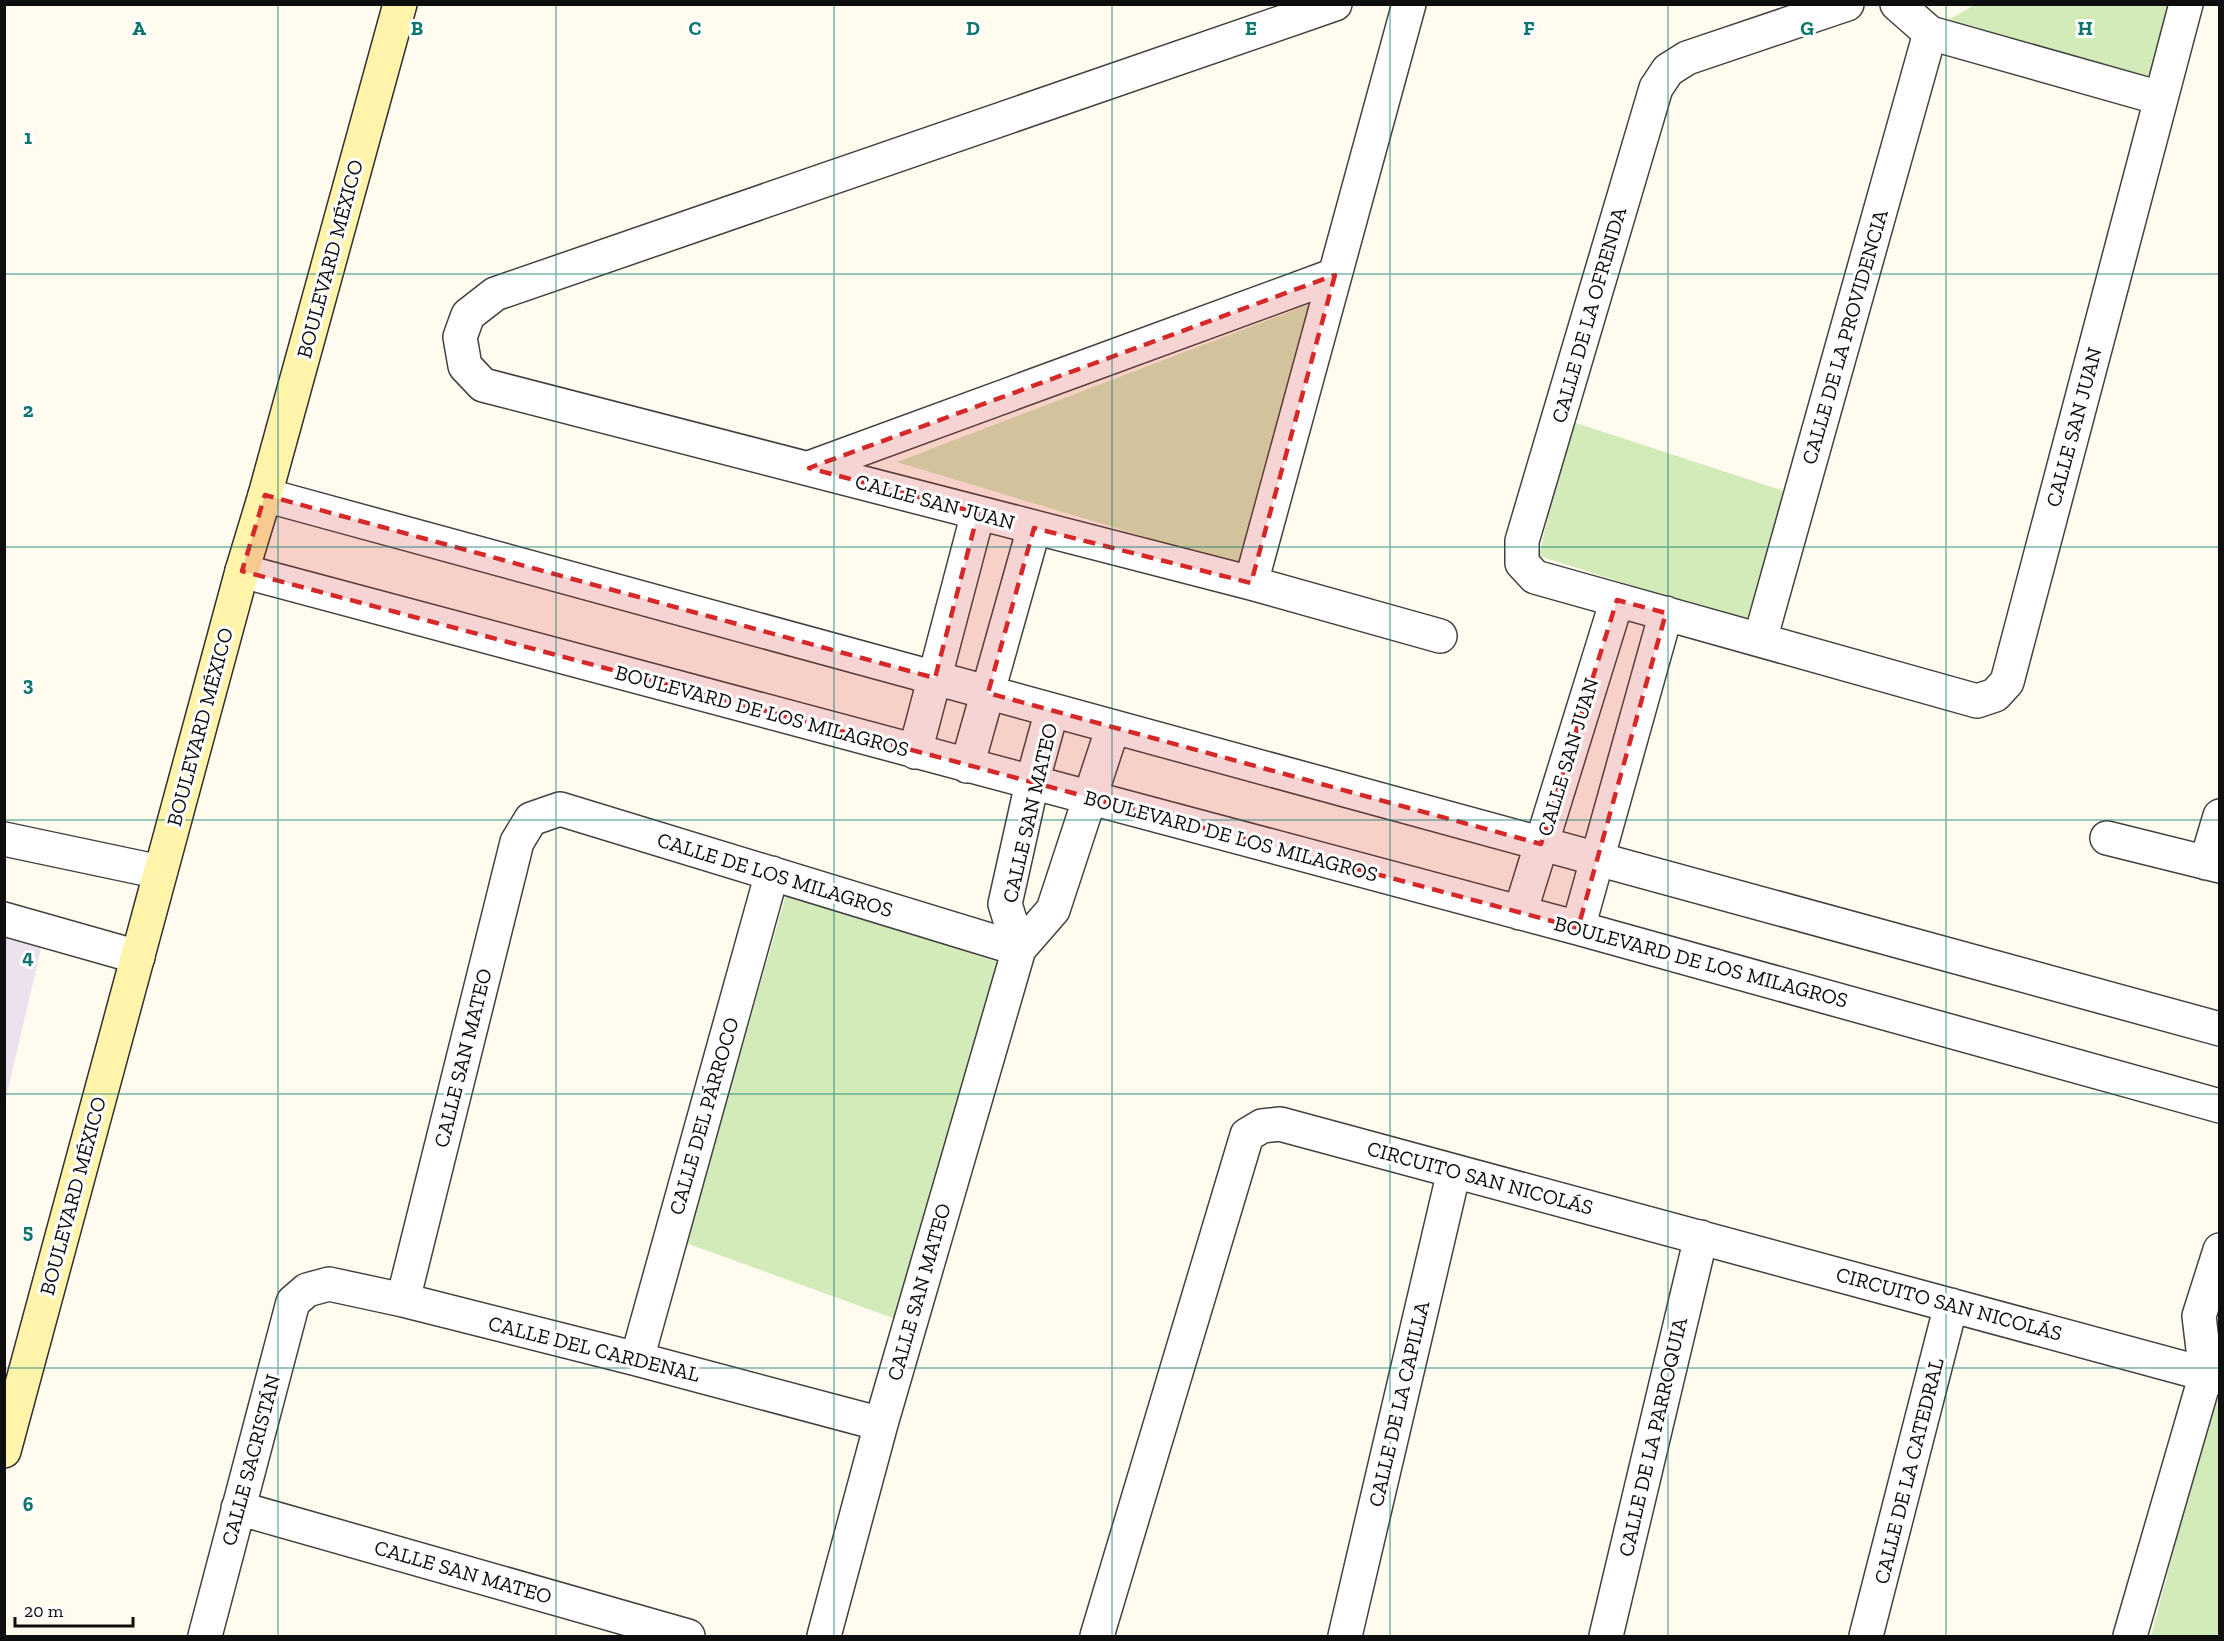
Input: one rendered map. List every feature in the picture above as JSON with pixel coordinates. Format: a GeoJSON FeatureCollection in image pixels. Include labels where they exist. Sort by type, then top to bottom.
{"type":"FeatureCollection","features":[{"type":"Feature","properties":{"kind":"main road","name":"BOULEVARD MÉXICO"},"geometry":{"type":"LineString","coordinates":[[4,1451],[242,571],[400,4]]}},
{"type":"Feature","properties":{"kind":"street","name":"CALLE SAN JUAN"},"geometry":{"type":"LineString","coordinates":[[1335,4],[495,294],[468,315],[460,337],[465,366],[483,385],[1251,583],[1440,636]]}},
{"type":"Feature","properties":{"kind":"street"},"geometry":{"type":"LineString","coordinates":[[1251,583],[1409,4]]}},
{"type":"Feature","properties":{"kind":"street","name":"CALLE DE LA OFRENDA"},"geometry":{"type":"LineString","coordinates":[[1522,563],[1522,541],[1656,88],[1668,70],[1687,58],[1847,4]]}},
{"type":"Feature","properties":{"kind":"street"},"geometry":{"type":"LineString","coordinates":[[1897,4],[1930,33],[2160,98]]}},
{"type":"Feature","properties":{"kind":"street","name":"CALLE SAN JUAN"},"geometry":{"type":"LineString","coordinates":[[1522,563],[1535,577],[1977,701],[1995,695],[2007,682],[2186,4]]}},
{"type":"Feature","properties":{"kind":"street","name":"CALLE DE LA PROVIDENCIA"},"geometry":{"type":"LineString","coordinates":[[1760,640],[1930,33]]}},
{"type":"Feature","properties":{"kind":"street"},"geometry":{"type":"LineString","coordinates":[[809,468],[1335,275]]}},
{"type":"Feature","properties":{"kind":"street"},"geometry":{"type":"LineString","coordinates":[[265,495],[2220,1029]]}},
{"type":"Feature","properties":{"kind":"street"},"geometry":{"type":"LineString","coordinates":[[915,752],[978,513]]}},
{"type":"Feature","properties":{"kind":"street"},"geometry":{"type":"LineString","coordinates":[[967,766],[1034,528]]}},
{"type":"Feature","properties":{"kind":"street","name":"BOULEVARD DE LOS MILAGROS"},"geometry":{"type":"LineString","coordinates":[[242,571],[1578,928],[2220,1106]]}},
{"type":"Feature","properties":{"kind":"street","name":"CALLE SAN JUAN"},"geometry":{"type":"LineString","coordinates":[[1520,914],[1617,600]]}},
{"type":"Feature","properties":{"kind":"street"},"geometry":{"type":"LineString","coordinates":[[1578,928],[1666,613]]}},
{"type":"Feature","properties":{"kind":"street","name":"CALLE SAN MATEO"},"geometry":{"type":"LineString","coordinates":[[1019,949],[1005,904],[1032,783],[1052,710]]}},
{"type":"Feature","properties":{"kind":"street","name":"CALLE SAN MATEO"},"geometry":{"type":"LineString","coordinates":[[824,1636],[881,1424],[1019,949],[1053,910],[1113,727]]}},
{"type":"Feature","properties":{"kind":"street","name":"CALLE DE LOS MILAGROS"},"geometry":{"type":"LineString","coordinates":[[531,819],[560,809],[1019,949]]}},
{"type":"Feature","properties":{"kind":"street"},"geometry":{"type":"LineString","coordinates":[[2107,838],[2213,865],[2220,816]]}},
{"type":"Feature","properties":{"kind":"street","name":"CALLE SAN MATEO"},"geometry":{"type":"LineString","coordinates":[[403,1300],[517,842],[531,819]]}},
{"type":"Feature","properties":{"kind":"street"},"geometry":{"type":"LineString","coordinates":[[4,839],[160,872]]}},
{"type":"Feature","properties":{"kind":"street","name":"CALLE DEL PÁRROCO"},"geometry":{"type":"LineString","coordinates":[[637,1359],[772,873]]}},
{"type":"Feature","properties":{"kind":"street"},"geometry":{"type":"LineString","coordinates":[[4,919],[138,957]]}},
{"type":"Feature","properties":{"kind":"street","name":"CIRCUITO SAN NICOLÁS"},"geometry":{"type":"LineString","coordinates":[[1097,1636],[1247,1135],[1262,1126],[1280,1124],[1951,1305],[2215,1370]]}},
{"type":"Feature","properties":{"kind":"street","name":"CALLE DE LA CAPILLA"},"geometry":{"type":"LineString","coordinates":[[1345,1636],[1454,1171]]}},
{"type":"Feature","properties":{"kind":"street","name":"CALLE DE LA PARROQUIA"},"geometry":{"type":"LineString","coordinates":[[1606,1636],[1701,1237]]}},
{"type":"Feature","properties":{"kind":"street"},"geometry":{"type":"LineString","coordinates":[[2130,1636],[2215,1370],[2199,1316],[2220,1250]]}},
{"type":"Feature","properties":{"kind":"street","name":"CALLE DEL CARDENAL"},"geometry":{"type":"LineString","coordinates":[[307,1290],[329,1284],[403,1300],[881,1424]]}},
{"type":"Feature","properties":{"kind":"street","name":"CALLE SACRISTÁN"},"geometry":{"type":"LineString","coordinates":[[205,1636],[293,1302],[307,1290]]}},
{"type":"Feature","properties":{"kind":"street","name":"CALLE DE LA CATEDRAL"},"geometry":{"type":"LineString","coordinates":[[1866,1636],[1951,1305]]}},
{"type":"Feature","properties":{"kind":"street","name":"CALLE SAN MATEO"},"geometry":{"type":"LineString","coordinates":[[238,1508],[688,1636]]}},
{"type":"Feature","properties":{"kind":"highlighted area"},"geometry":{"type":"Polygon","coordinates":[[[1335,275],[1251,583],[1034,528],[988,693],[1541,844],[1617,600],[1666,613],[1578,928],[242,571],[265,495],[935,678],[978,513],[809,468],[1335,275]]]}},
{"type":"Feature","properties":{"kind":"shaded area"},"geometry":{"type":"Polygon","coordinates":[[[5,904],[49,915],[5,1102],[5,904]]]}},
{"type":"Feature","properties":{"kind":"green space"},"geometry":{"type":"Polygon","coordinates":[[[1975,5],[2176,5],[2154,85],[1940,24],[1975,5]]]}},
{"type":"Feature","properties":{"kind":"green space"},"geometry":{"type":"Polygon","coordinates":[[[1310,304],[1238,565],[897,462],[1310,304]]]}},
{"type":"Feature","properties":{"kind":"green space"},"geometry":{"type":"Polygon","coordinates":[[[1570,421],[1784,491],[1749,623],[1539,556],[1570,421]]]}},
{"type":"Feature","properties":{"kind":"green space"},"geometry":{"type":"Polygon","coordinates":[[[787,891],[997,962],[901,1321],[686,1243],[787,891]]]}},
{"type":"Feature","properties":{"kind":"green space"},"geometry":{"type":"Polygon","coordinates":[[[2215,1394],[2219,1395],[2219,1636],[2151,1636],[2215,1394]]]}}]}
